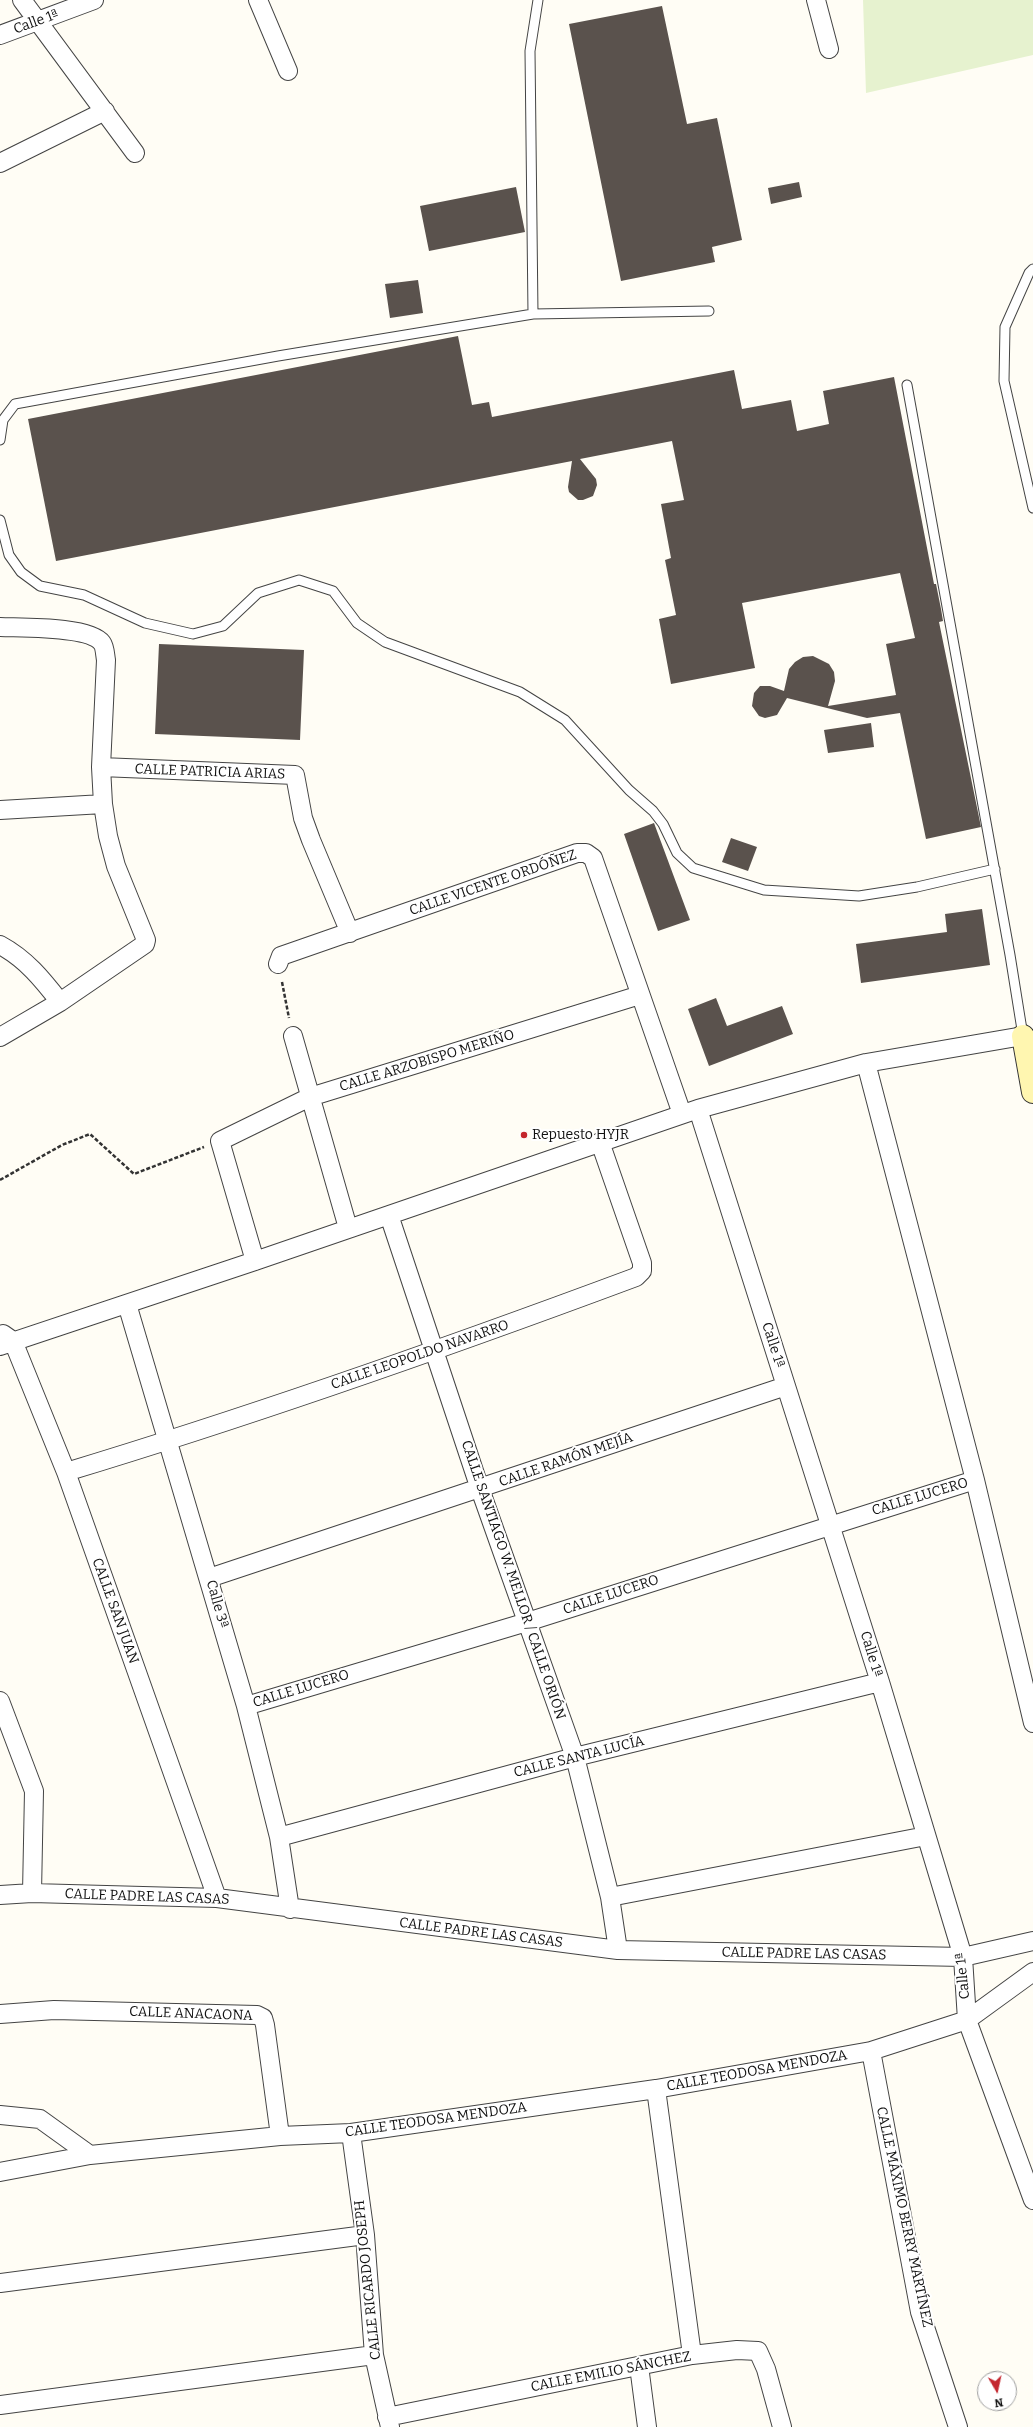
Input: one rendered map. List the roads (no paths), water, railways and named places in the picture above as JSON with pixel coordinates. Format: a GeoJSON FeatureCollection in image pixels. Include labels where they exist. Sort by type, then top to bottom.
{"type":"FeatureCollection","features":[{"type":"Feature","properties":{"kind":"street"},"geometry":{"type":"LineString","coordinates":[[22,0],[135,153]]}},
{"type":"Feature","properties":{"kind":"street","name":"Calle 1ª"},"geometry":{"type":"LineString","coordinates":[[0,35],[94,0]]}},
{"type":"Feature","properties":{"kind":"street"},"geometry":{"type":"LineString","coordinates":[[258,0],[288,71]]}},
{"type":"Feature","properties":{"kind":"street"},"geometry":{"type":"LineString","coordinates":[[816,0],[829,49]]}},
{"type":"Feature","properties":{"kind":"street"},"geometry":{"type":"LineString","coordinates":[[0,163],[105,111]]}},
{"type":"Feature","properties":{"kind":"street"},"geometry":{"type":"LineString","coordinates":[[0,627],[76,632],[95,636],[103,643],[106,660],[102,767],[103,804],[116,866],[146,940],[145,944],[60,1002],[0,1037]]}},
{"type":"Feature","properties":{"kind":"street","name":"CALLE PATRICIA ARIAS"},"geometry":{"type":"LineString","coordinates":[[102,767],[295,775],[304,818],[311,840],[350,932]]}},
{"type":"Feature","properties":{"kind":"street"},"geometry":{"type":"LineString","coordinates":[[0,810],[103,804]]}},
{"type":"Feature","properties":{"kind":"street","name":"CALLE VICENTE ORDÓÑEZ"},"geometry":{"type":"LineString","coordinates":[[278,964],[281,956],[577,853],[586,853],[593,858],[640,995],[690,1111]]}},
{"type":"Feature","properties":{"kind":"street"},"geometry":{"type":"LineString","coordinates":[[0,945],[15,953],[35,970],[60,1002]]}},
{"type":"Feature","properties":{"kind":"street","name":"CALLE ARZOBISPO MERIÑO"},"geometry":{"type":"LineString","coordinates":[[255,1261],[220,1141],[310,1097],[640,995]]}},
{"type":"Feature","properties":{"kind":"street"},"geometry":{"type":"LineString","coordinates":[[293,1036],[348,1228]]}},
{"type":"Feature","properties":{"kind":"street"},"geometry":{"type":"LineString","coordinates":[[4,1340],[127,1304],[690,1111],[866,1063],[1030,1036],[1033,1092]]}},
{"type":"Feature","properties":{"kind":"street"},"geometry":{"type":"LineString","coordinates":[[866,1063],[975,1480],[1033,1723]]}},
{"type":"Feature","properties":{"kind":"street","name":"Calle 1ª"},"geometry":{"type":"LineString","coordinates":[[690,1111],[786,1386],[831,1525],[963,1957],[967,2020],[1033,2200]]}},
{"type":"Feature","properties":{"kind":"street","name":"CALLE LEOPOLDO NAVARRO"},"geometry":{"type":"LineString","coordinates":[[66,1472],[168,1441],[436,1351],[636,1277],[639,1274],[642,1263],[600,1142]]}},
{"type":"Feature","properties":{"kind":"street","name":"CALLE SANTIAGO W. MELLOR / CALLE ORIÓN"},"geometry":{"type":"LineString","coordinates":[[389,1215],[436,1351],[480,1489],[575,1757],[610,1896],[618,1950]]}},
{"type":"Feature","properties":{"kind":"street","name":"Calle 3ª"},"geometry":{"type":"LineString","coordinates":[[127,1304],[246,1706],[279,1837],[290,1909]]}},
{"type":"Feature","properties":{"kind":"street","name":"CALLE SAN JUAN"},"geometry":{"type":"LineString","coordinates":[[4,1340],[66,1472],[216,1898]]}},
{"type":"Feature","properties":{"kind":"street","name":"CALLE RAMÓN MEJÍA"},"geometry":{"type":"LineString","coordinates":[[209,1578],[786,1386]]}},
{"type":"Feature","properties":{"kind":"street","name":"CALLE LUCERO"},"geometry":{"type":"LineString","coordinates":[[246,1706],[527,1622],[975,1480]]}},
{"type":"Feature","properties":{"kind":"street","name":"CALLE SANTA LUCÍA"},"geometry":{"type":"LineString","coordinates":[[279,1837],[575,1757],[880,1682]]}},
{"type":"Feature","properties":{"kind":"street"},"geometry":{"type":"LineString","coordinates":[[0,1701],[34,1791],[32,1893]]}},
{"type":"Feature","properties":{"kind":"street"},"geometry":{"type":"LineString","coordinates":[[610,1896],[926,1836]]}},
{"type":"Feature","properties":{"kind":"street","name":"CALLE PADRE LAS CASAS"},"geometry":{"type":"LineString","coordinates":[[0,1895],[32,1893],[216,1898],[290,1909],[618,1950],[963,1957],[1033,1941]]}},
{"type":"Feature","properties":{"kind":"street","name":"CALLE TEODOSA MENDOZA"},"geometry":{"type":"LineString","coordinates":[[0,2172],[90,2155],[280,2136],[351,2133],[656,2089],[871,2051],[967,2020],[1033,1972]]}},
{"type":"Feature","properties":{"kind":"street","name":"CALLE ANACAONA"},"geometry":{"type":"LineString","coordinates":[[0,2014],[54,2010],[257,2015],[263,2018],[265,2025],[280,2136]]}},
{"type":"Feature","properties":{"kind":"street","name":"CALLE MÁXIMO BERRY MARTÍNEZ"},"geometry":{"type":"LineString","coordinates":[[871,2051],[920,2312],[958,2427]]}},
{"type":"Feature","properties":{"kind":"street"},"geometry":{"type":"LineString","coordinates":[[656,2089],[692,2355]]}},
{"type":"Feature","properties":{"kind":"street"},"geometry":{"type":"LineString","coordinates":[[0,2115],[40,2119],[90,2155]]}},
{"type":"Feature","properties":{"kind":"street","name":"CALLE RICARDO JOSEPH"},"geometry":{"type":"LineString","coordinates":[[351,2133],[365,2235],[374,2355],[388,2422]]}},
{"type":"Feature","properties":{"kind":"street"},"geometry":{"type":"LineString","coordinates":[[0,2283],[365,2235]]}},
{"type":"Feature","properties":{"kind":"street","name":"CALLE EMILIO SÁNCHEZ"},"geometry":{"type":"LineString","coordinates":[[388,2422],[692,2355],[737,2350],[758,2351],[766,2369],[782,2427]]}},
{"type":"Feature","properties":{"kind":"street"},"geometry":{"type":"LineString","coordinates":[[0,2405],[374,2355]]}},
{"type":"Feature","properties":{"kind":"street"},"geometry":{"type":"LineString","coordinates":[[639,2366],[647,2427]]}},
{"type":"Feature","properties":{"kind":"lane"},"geometry":{"type":"LineString","coordinates":[[533,314],[530,51],[538,0]]}},
{"type":"Feature","properties":{"kind":"lane"},"geometry":{"type":"LineString","coordinates":[[1033,269],[1029,273],[1005,327],[1004,381],[1033,508]]}},
{"type":"Feature","properties":{"kind":"lane"},"geometry":{"type":"LineString","coordinates":[[0,440],[3,420],[15,404],[278,356],[533,314],[709,311]]}},
{"type":"Feature","properties":{"kind":"lane"},"geometry":{"type":"LineString","coordinates":[[907,385],[995,869],[1030,1036]]}},
{"type":"Feature","properties":{"kind":"lane"},"geometry":{"type":"LineString","coordinates":[[0,520],[9,555],[21,572],[40,586],[84,595],[145,623],[193,634],[223,626],[258,594],[299,580],[333,592],[357,623],[385,642],[520,692],[565,720],[629,790],[653,811],[663,824],[677,852],[693,868],[764,890],[859,896],[917,887],[995,869]]}},
{"type":"Feature","properties":{"kind":"place","name":"Repuesto HYJR"},"geometry":{"type":"Point","coordinates":[524,1135]}}]}
